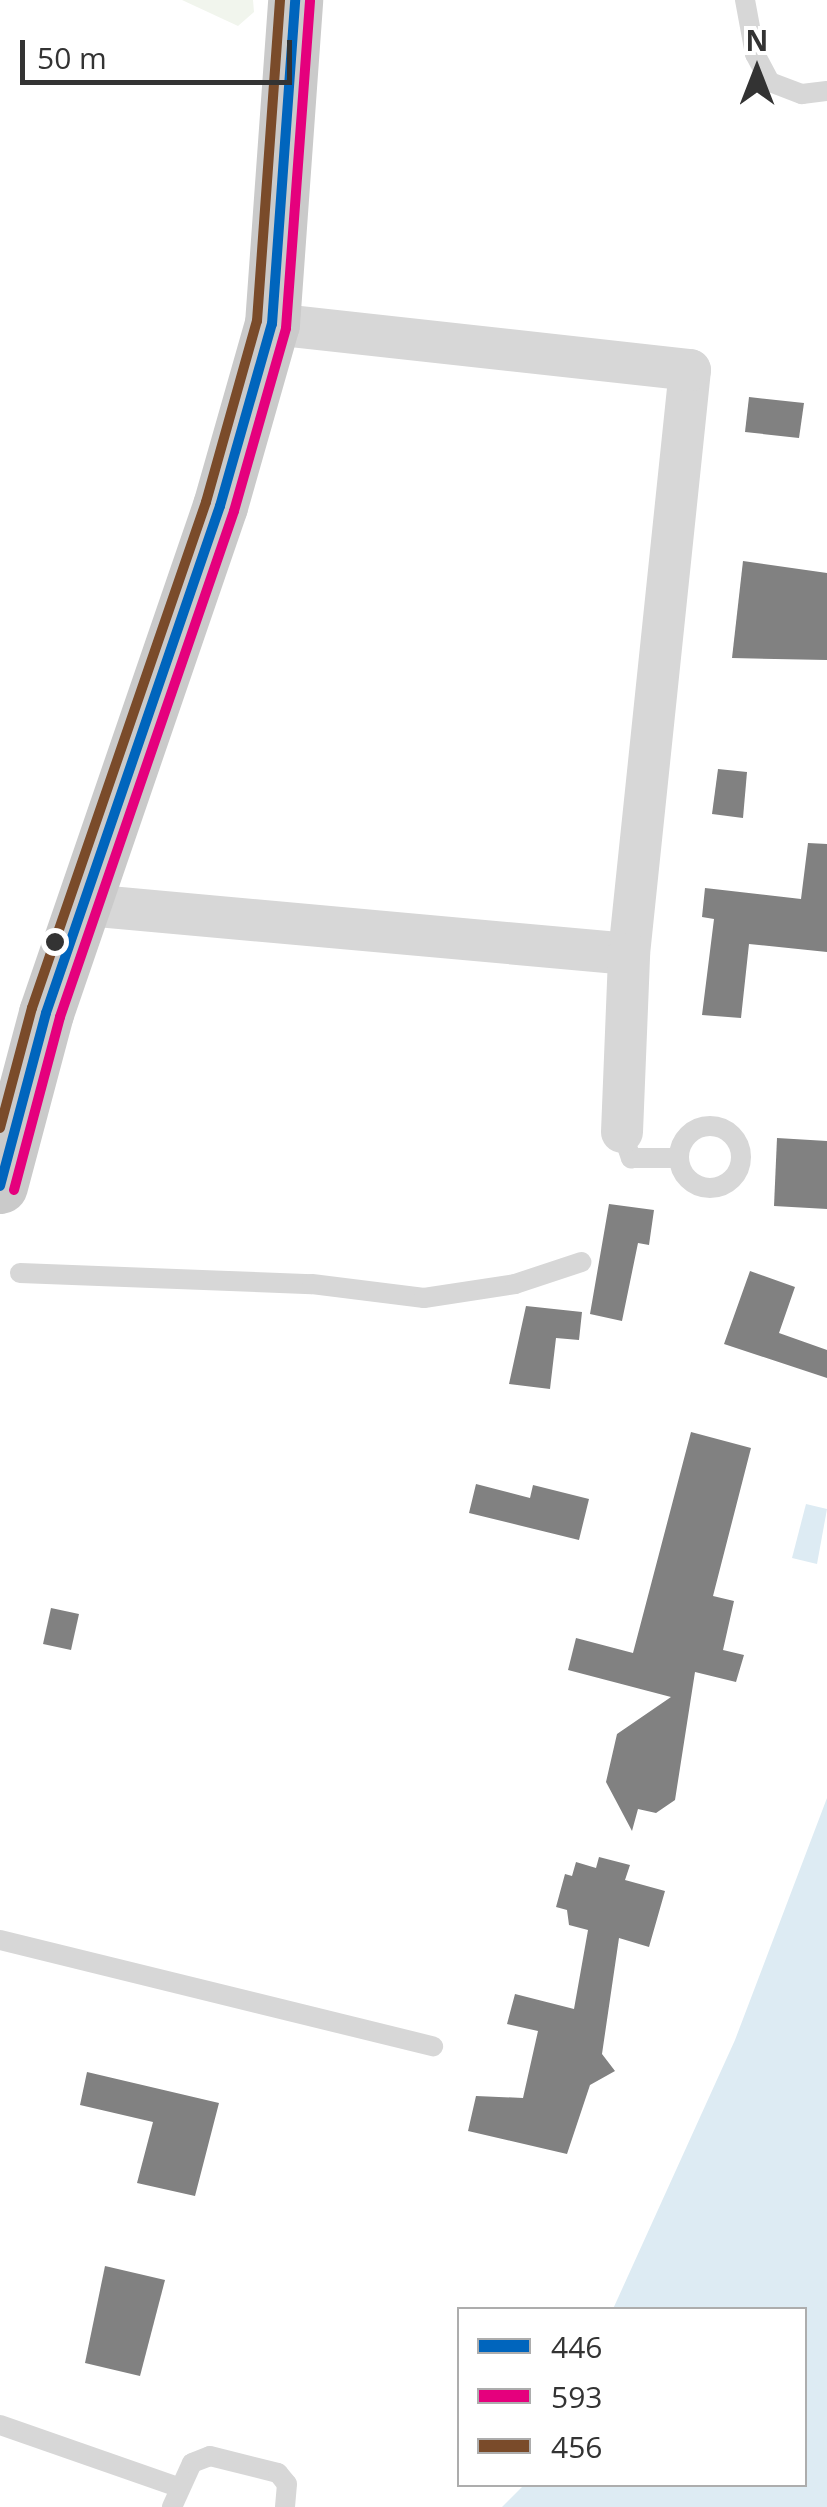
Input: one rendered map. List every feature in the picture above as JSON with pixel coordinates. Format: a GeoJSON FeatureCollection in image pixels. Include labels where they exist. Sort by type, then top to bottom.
{"type":"FeatureCollection","features":[{"type":"Feature","properties":{"kind":"main road"},"geometry":{"type":"LineString","coordinates":[[0,1186],[46,1013],[87,904],[272,324],[295,0]]}},
{"type":"Feature","properties":{"kind":"street"},"geometry":{"type":"LineString","coordinates":[[272,324],[690,370],[628,954],[622,1132]]}},
{"type":"Feature","properties":{"kind":"street"},"geometry":{"type":"LineString","coordinates":[[87,904],[628,954]]}},
{"type":"Feature","properties":{"kind":"lane"},"geometry":{"type":"LineString","coordinates":[[746,0],[755,54],[770,82],[802,94],[827,91]]}},
{"type":"Feature","properties":{"kind":"lane"},"geometry":{"type":"LineString","coordinates":[[622,1132],[631,1158],[679,1158]]}},
{"type":"Feature","properties":{"kind":"lane"},"geometry":{"type":"LineString","coordinates":[[20,1274],[312,1284],[438,1298],[581,1262]]}},
{"type":"Feature","properties":{"kind":"lane"},"geometry":{"type":"LineString","coordinates":[[0,1940],[433,2046]]}},
{"type":"Feature","properties":{"kind":"lane"},"geometry":{"type":"LineString","coordinates":[[0,2425],[174,2497],[201,2458],[235,2458],[283,2478],[286,2507]]}},
{"type":"Feature","properties":{"kind":"shaded area"},"geometry":{"type":"Polygon","coordinates":[[[182,0],[253,0],[254,12],[238,26],[182,0]]]}},
{"type":"Feature","properties":{"kind":"shaded area"},"geometry":{"type":"Polygon","coordinates":[[[806,1504],[827,1509],[817,1564],[792,1558],[806,1504]]]}},
{"type":"Feature","properties":{"kind":"shaded area"},"geometry":{"type":"Polygon","coordinates":[[[827,1798],[827,2507],[502,2507],[522,2487],[807,2487],[807,2307],[614,2307],[735,2040],[827,1798]]]}},
{"type":"Feature","properties":{"kind":"building"},"geometry":{"type":"Polygon","coordinates":[[[749,397],[804,403],[799,438],[745,432],[749,397]]]}},
{"type":"Feature","properties":{"kind":"building"},"geometry":{"type":"Polygon","coordinates":[[[743,561],[827,573],[827,660],[732,658],[743,561]]]}},
{"type":"Feature","properties":{"kind":"building"},"geometry":{"type":"Polygon","coordinates":[[[718,769],[747,772],[743,818],[712,814],[718,769]]]}},
{"type":"Feature","properties":{"kind":"building"},"geometry":{"type":"Polygon","coordinates":[[[808,843],[827,844],[827,952],[749,944],[741,1018],[702,1015],[714,919],[702,917],[705,888],[801,899],[808,843]]]}},
{"type":"Feature","properties":{"kind":"building"},"geometry":{"type":"Polygon","coordinates":[[[777,1138],[827,1141],[827,1209],[774,1206],[777,1138]]]}},
{"type":"Feature","properties":{"kind":"building"},"geometry":{"type":"Polygon","coordinates":[[[609,1204],[654,1210],[649,1245],[638,1243],[622,1321],[590,1314],[609,1204]]]}},
{"type":"Feature","properties":{"kind":"building"},"geometry":{"type":"Polygon","coordinates":[[[750,1271],[795,1287],[779,1333],[827,1350],[827,1378],[724,1344],[750,1271]]]}},
{"type":"Feature","properties":{"kind":"building"},"geometry":{"type":"Polygon","coordinates":[[[526,1306],[582,1312],[579,1340],[556,1338],[550,1389],[509,1384],[526,1306]]]}},
{"type":"Feature","properties":{"kind":"building"},"geometry":{"type":"Polygon","coordinates":[[[691,1432],[751,1448],[713,1596],[734,1601],[723,1650],[744,1655],[736,1682],[695,1672],[675,1800],[656,1813],[638,1809],[632,1831],[606,1782],[617,1734],[671,1697],[568,1670],[576,1638],[633,1653],[691,1432]]]}},
{"type":"Feature","properties":{"kind":"building"},"geometry":{"type":"Polygon","coordinates":[[[476,1484],[530,1498],[533,1485],[589,1499],[579,1540],[469,1513],[476,1484]]]}},
{"type":"Feature","properties":{"kind":"building"},"geometry":{"type":"Polygon","coordinates":[[[51,1608],[79,1614],[71,1650],[43,1644],[51,1608]]]}},
{"type":"Feature","properties":{"kind":"building"},"geometry":{"type":"Polygon","coordinates":[[[599,1857],[630,1865],[625,1880],[665,1891],[649,1947],[619,1938],[602,2054],[615,2071],[590,2085],[567,2154],[468,2131],[476,2096],[523,2098],[538,2031],[507,2024],[515,1994],[574,2009],[588,1930],[569,1925],[567,1910],[556,1907],[565,1874],[572,1876],[576,1862],[596,1868],[599,1857]]]}},
{"type":"Feature","properties":{"kind":"building"},"geometry":{"type":"Polygon","coordinates":[[[87,2072],[219,2103],[195,2196],[137,2183],[153,2122],[80,2105],[87,2072]]]}},
{"type":"Feature","properties":{"kind":"building"},"geometry":{"type":"Polygon","coordinates":[[[105,2266],[165,2280],[140,2376],[85,2363],[105,2266]]]}},
{"type":"Feature","properties":{"kind":"transit line","name":"456"},"geometry":{"type":"LineString","coordinates":[[0,1128],[32,1008],[206,502],[257,321],[280,0]]}},
{"type":"Feature","properties":{"kind":"transit line","name":"446"},"geometry":{"type":"LineString","coordinates":[[0,1186],[46,1013],[220,506],[272,324],[295,0]]}},
{"type":"Feature","properties":{"kind":"transit line","name":"593"},"geometry":{"type":"LineString","coordinates":[[14,1190],[60,1017],[234,511],[286,328],[310,1]]}}]}
